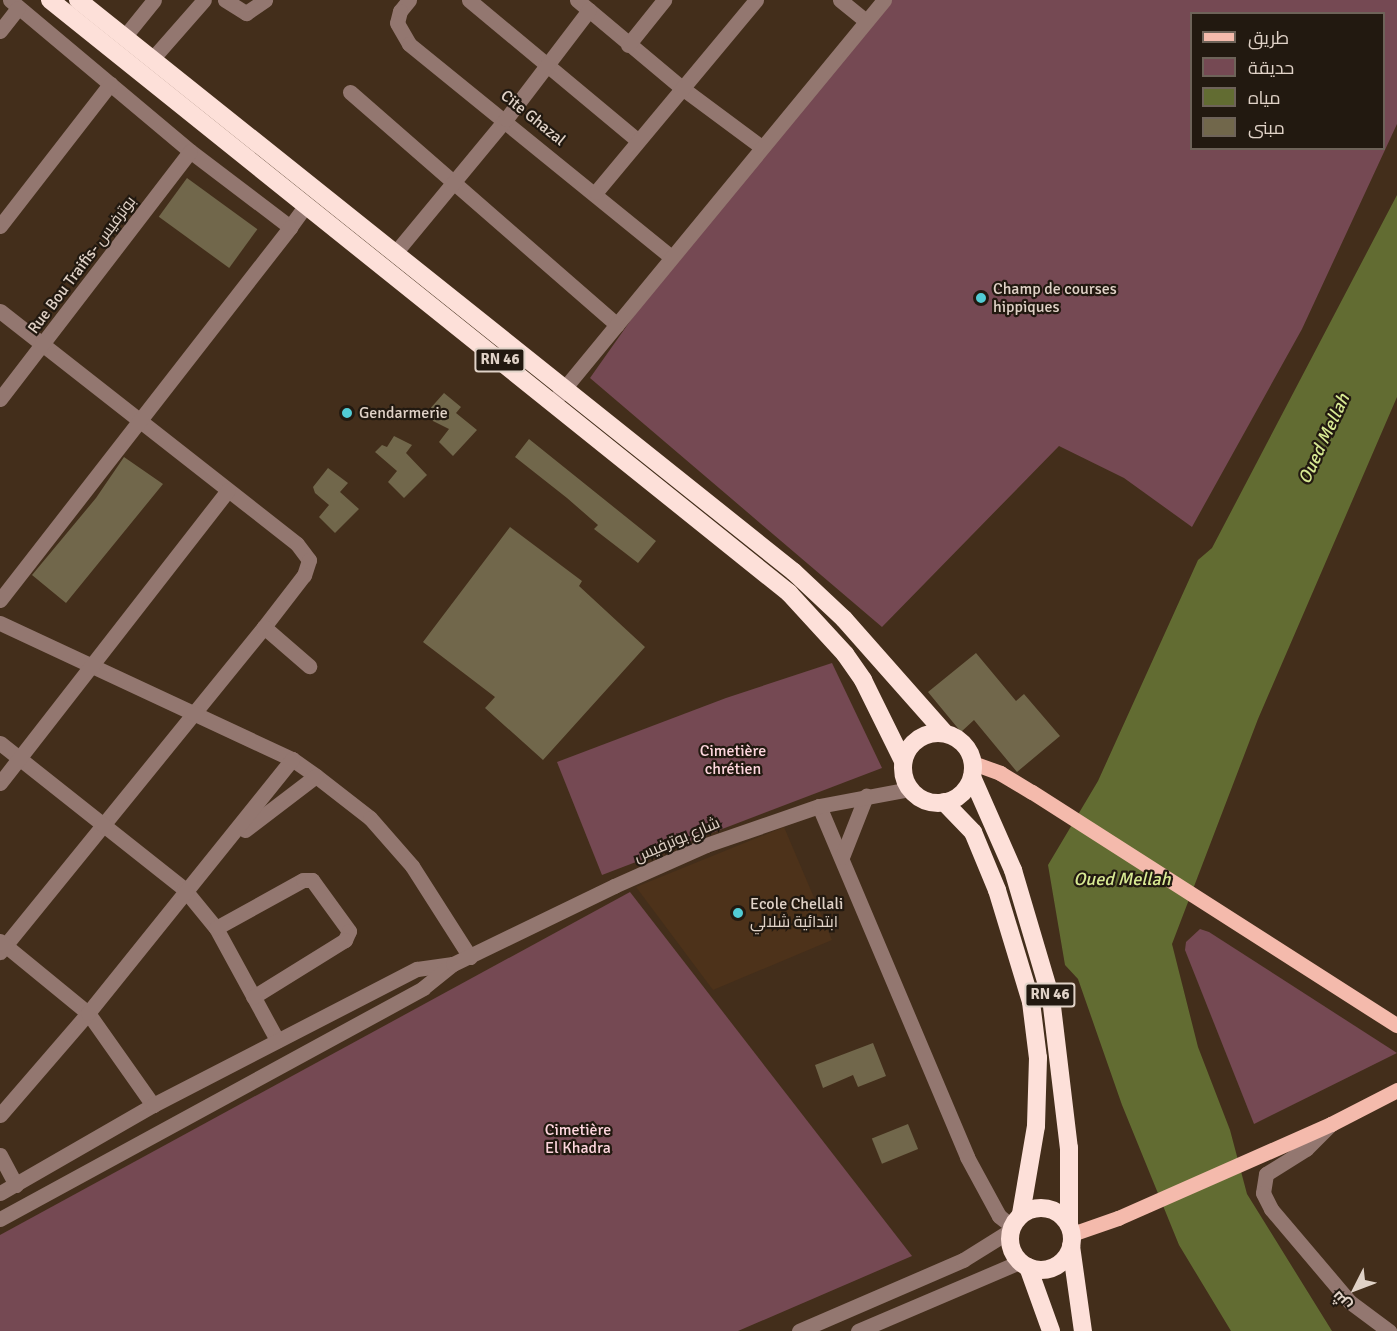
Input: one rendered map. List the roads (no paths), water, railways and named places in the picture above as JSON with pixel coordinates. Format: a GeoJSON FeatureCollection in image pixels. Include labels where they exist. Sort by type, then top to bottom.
{"type":"FeatureCollection","features":[{"type":"Feature","properties":{"kind":"highway","name":"RN 46"},"geometry":{"type":"LineString","coordinates":[[50,0],[789,593],[845,654],[863,681],[903,761]]}},
{"type":"Feature","properties":{"kind":"highway","name":"RN 46"},"geometry":{"type":"LineString","coordinates":[[78,0],[794,572],[844,618],[945,733]]}},
{"type":"Feature","properties":{"kind":"highway"},"geometry":{"type":"LineString","coordinates":[[945,733],[964,743],[973,770],[962,794],[944,802],[925,801],[910,789],[903,761],[913,742],[923,735],[945,733]]}},
{"type":"Feature","properties":{"kind":"highway","name":"RN 46"},"geometry":{"type":"LineString","coordinates":[[973,770],[1013,870],[1051,998],[1068,1138],[1070,1235]]}},
{"type":"Feature","properties":{"kind":"highway","name":"RN 46"},"geometry":{"type":"LineString","coordinates":[[944,802],[973,832],[997,890],[1031,1002],[1038,1058],[1036,1126],[1015,1223]]}},
{"type":"Feature","properties":{"kind":"highway"},"geometry":{"type":"LineString","coordinates":[[1051,1331],[1024,1264],[1011,1247],[1015,1223],[1048,1208],[1070,1235],[1083,1331]]}},
{"type":"Feature","properties":{"kind":"highway"},"geometry":{"type":"LineString","coordinates":[[1024,1264],[1038,1270],[1059,1264],[1070,1235]]}},
{"type":"Feature","properties":{"kind":"main road"},"geometry":{"type":"LineString","coordinates":[[973,770],[1000,773],[1032,792],[1397,1025]]}},
{"type":"Feature","properties":{"kind":"main road"},"geometry":{"type":"LineString","coordinates":[[1070,1235],[1118,1218],[1331,1124],[1397,1090]]}},
{"type":"Feature","properties":{"kind":"street"},"geometry":{"type":"LineString","coordinates":[[125,36],[154,0]]}},
{"type":"Feature","properties":{"kind":"street"},"geometry":{"type":"LineString","coordinates":[[153,58],[204,0]]}},
{"type":"Feature","properties":{"kind":"street"},"geometry":{"type":"LineString","coordinates":[[225,0],[246,12],[265,0]]}},
{"type":"Feature","properties":{"kind":"street","name":"Cite Ghazal"},"geometry":{"type":"LineString","coordinates":[[409,0],[400,11],[399,32],[596,192],[671,257]]}},
{"type":"Feature","properties":{"kind":"street"},"geometry":{"type":"LineString","coordinates":[[469,0],[638,141]]}},
{"type":"Feature","properties":{"kind":"street"},"geometry":{"type":"LineString","coordinates":[[628,45],[664,0]]}},
{"type":"Feature","properties":{"kind":"street"},"geometry":{"type":"LineString","coordinates":[[596,192],[756,0]]}},
{"type":"Feature","properties":{"kind":"street"},"geometry":{"type":"LineString","coordinates":[[840,0],[866,21]]}},
{"type":"Feature","properties":{"kind":"street"},"geometry":{"type":"LineString","coordinates":[[554,404],[564,388],[760,146],[884,0]]}},
{"type":"Feature","properties":{"kind":"street"},"geometry":{"type":"LineString","coordinates":[[0,31],[14,4],[190,151],[290,227]]}},
{"type":"Feature","properties":{"kind":"street"},"geometry":{"type":"LineString","coordinates":[[395,253],[547,66],[583,5],[628,45],[760,146]]}},
{"type":"Feature","properties":{"kind":"street"},"geometry":{"type":"LineString","coordinates":[[0,226],[110,84]]}},
{"type":"Feature","properties":{"kind":"street"},"geometry":{"type":"LineString","coordinates":[[350,92],[617,325]]}},
{"type":"Feature","properties":{"kind":"street","name":"Rue Bou Traifis- بوترفيس"},"geometry":{"type":"LineString","coordinates":[[0,399],[43,346],[190,151]]}},
{"type":"Feature","properties":{"kind":"street"},"geometry":{"type":"LineString","coordinates":[[0,600],[306,205]]}},
{"type":"Feature","properties":{"kind":"street"},"geometry":{"type":"LineString","coordinates":[[0,311],[136,422],[297,544],[309,560],[304,575],[264,627],[2,946],[88,1013],[153,1106]]}},
{"type":"Feature","properties":{"kind":"street"},"geometry":{"type":"LineString","coordinates":[[0,783],[228,490]]}},
{"type":"Feature","properties":{"kind":"street"},"geometry":{"type":"LineString","coordinates":[[0,623],[292,759],[316,776],[370,818],[412,866],[470,957]]}},
{"type":"Feature","properties":{"kind":"street"},"geometry":{"type":"LineString","coordinates":[[264,627],[309,666]]}},
{"type":"Feature","properties":{"kind":"street"},"geometry":{"type":"LineString","coordinates":[[0,743],[101,827],[184,889],[216,928],[277,1040]]}},
{"type":"Feature","properties":{"kind":"street"},"geometry":{"type":"LineString","coordinates":[[0,1115],[88,1013],[184,889],[227,844],[292,759]]}},
{"type":"Feature","properties":{"kind":"street"},"geometry":{"type":"LineString","coordinates":[[227,844],[316,776]]}},
{"type":"Feature","properties":{"kind":"street","name":"شارع بوترفيس"},"geometry":{"type":"LineString","coordinates":[[453,964],[706,845],[819,806],[910,789]]}},
{"type":"Feature","properties":{"kind":"street"},"geometry":{"type":"LineString","coordinates":[[842,857],[866,796]]}},
{"type":"Feature","properties":{"kind":"street"},"geometry":{"type":"LineString","coordinates":[[819,806],[967,1156],[999,1216],[1015,1223]]}},
{"type":"Feature","properties":{"kind":"street"},"geometry":{"type":"LineString","coordinates":[[216,928],[303,880],[312,880],[349,931],[345,940],[253,997]]}},
{"type":"Feature","properties":{"kind":"street"},"geometry":{"type":"LineString","coordinates":[[0,1193],[153,1106],[417,969],[453,964]]}},
{"type":"Feature","properties":{"kind":"street"},"geometry":{"type":"LineString","coordinates":[[0,1219],[423,988],[453,964]]}},
{"type":"Feature","properties":{"kind":"street"},"geometry":{"type":"LineString","coordinates":[[1331,1124],[1306,1149],[1266,1174],[1263,1193],[1271,1209],[1350,1302],[1389,1331]]}},
{"type":"Feature","properties":{"kind":"street"},"geometry":{"type":"LineString","coordinates":[[0,1155],[16,1185]]}},
{"type":"Feature","properties":{"kind":"street"},"geometry":{"type":"LineString","coordinates":[[799,1331],[963,1260],[1015,1223]]}},
{"type":"Feature","properties":{"kind":"street"},"geometry":{"type":"LineString","coordinates":[[858,1331],[1024,1264]]}},
{"type":"Feature","properties":{"kind":"water","name":"Oued Mellah"},"geometry":{"type":"Polygon","coordinates":[[[1397,195],[1397,397],[1258,719],[1172,944],[1198,1047],[1230,1130],[1247,1194],[1332,1331],[1231,1331],[1179,1245],[1122,1105],[1078,979],[1065,965],[1048,865],[1098,781],[1198,560],[1212,548],[1397,195]]]}},
{"type":"Feature","properties":{"kind":"place","name":"Champ de courses hippiques"},"geometry":{"type":"Point","coordinates":[981,298]}},
{"type":"Feature","properties":{"kind":"place","name":"Gendarmerie"},"geometry":{"type":"Point","coordinates":[347,413]}},
{"type":"Feature","properties":{"kind":"place","name":"Ecole Chellali ابتدائية شلالي"},"geometry":{"type":"Point","coordinates":[738,913]}},
{"type":"Feature","properties":{"kind":"park label","name":"Cimetière chrétien"},"geometry":{"type":"Point","coordinates":[733,760]}},
{"type":"Feature","properties":{"kind":"park label","name":"Cimetière El Khadra"},"geometry":{"type":"Point","coordinates":[578,1139]}}]}
